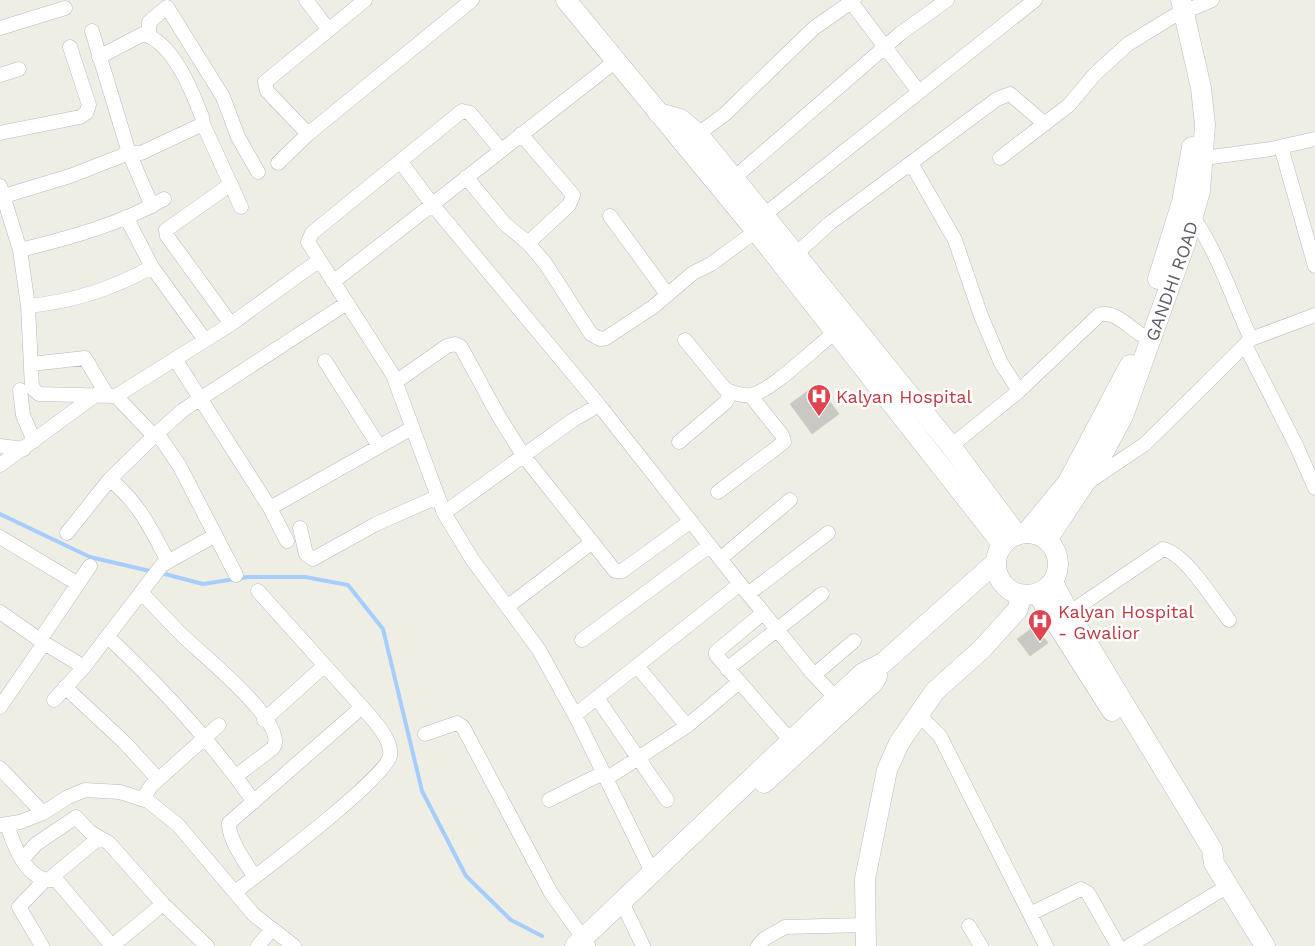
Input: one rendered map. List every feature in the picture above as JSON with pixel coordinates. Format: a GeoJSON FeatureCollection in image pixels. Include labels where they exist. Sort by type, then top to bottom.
{"type":"FeatureCollection","features":[{"type":"Feature","properties":{"kind":"main road"},"geometry":{"type":"LineString","coordinates":[[566,0],[617,60],[658,113],[760,223],[1011,544]]}},
{"type":"Feature","properties":{"kind":"main road"},"geometry":{"type":"LineString","coordinates":[[624,907],[652,872],[790,740],[863,673],[883,663],[1075,484],[1128,371],[1182,202],[1193,144],[1191,113],[1176,7]]}},
{"type":"Feature","properties":{"kind":"main road","name":"GANDHI ROAD"},"geometry":{"type":"LineString","coordinates":[[1047,540],[1075,484],[1123,416],[1193,217],[1200,191],[1205,125],[1201,88],[1176,7]]}},
{"type":"Feature","properties":{"kind":"main road"},"geometry":{"type":"LineString","coordinates":[[658,113],[680,119],[698,134],[734,178],[760,223],[796,254],[843,327],[951,446],[1011,544],[1000,580],[1013,592],[1037,590],[1069,614],[1212,849],[1214,863],[1265,946]]}},
{"type":"Feature","properties":{"kind":"main road"},"geometry":{"type":"LineString","coordinates":[[866,946],[865,879],[887,770],[899,743],[935,690],[982,649],[1037,590],[1057,574],[1057,555],[1047,540],[1041,536],[1011,544]]}},
{"type":"Feature","properties":{"kind":"main road"},"geometry":{"type":"LineString","coordinates":[[1037,590],[1199,853],[1214,863]]}},
{"type":"Feature","properties":{"kind":"main road"},"geometry":{"type":"LineString","coordinates":[[585,944],[873,683],[883,663]]}},
{"type":"Feature","properties":{"kind":"street"},"geometry":{"type":"LineString","coordinates":[[306,0],[328,29]]}},
{"type":"Feature","properties":{"kind":"street"},"geometry":{"type":"LineString","coordinates":[[308,134],[267,91],[265,82],[365,0]]}},
{"type":"Feature","properties":{"kind":"street"},"geometry":{"type":"LineString","coordinates":[[278,163],[308,134],[472,0]]}},
{"type":"Feature","properties":{"kind":"street"},"geometry":{"type":"LineString","coordinates":[[734,178],[886,46],[946,0]]}},
{"type":"Feature","properties":{"kind":"street"},"geometry":{"type":"LineString","coordinates":[[466,177],[505,224],[528,243],[545,263],[595,338],[606,338],[653,308],[693,273],[711,264],[919,92],[1035,0]]}},
{"type":"Feature","properties":{"kind":"street"},"geometry":{"type":"LineString","coordinates":[[1000,158],[1069,105],[1095,74],[1128,44],[1176,7],[1212,0]]}},
{"type":"Feature","properties":{"kind":"street"},"geometry":{"type":"LineString","coordinates":[[698,134],[732,108],[814,28],[853,1],[919,92]]}},
{"type":"Feature","properties":{"kind":"street"},"geometry":{"type":"LineString","coordinates":[[148,35],[149,22],[167,7],[224,97],[238,137],[258,172]]}},
{"type":"Feature","properties":{"kind":"street"},"geometry":{"type":"LineString","coordinates":[[0,28],[64,8]]}},
{"type":"Feature","properties":{"kind":"street"},"geometry":{"type":"LineString","coordinates":[[20,250],[53,242],[126,217],[158,202],[129,153],[92,31]]}},
{"type":"Feature","properties":{"kind":"street"},"geometry":{"type":"LineString","coordinates":[[99,57],[143,34],[158,42],[185,75],[203,124],[241,208]]}},
{"type":"Feature","properties":{"kind":"street"},"geometry":{"type":"LineString","coordinates":[[0,133],[80,117],[86,113],[89,106],[70,47]]}},
{"type":"Feature","properties":{"kind":"street"},"geometry":{"type":"LineString","coordinates":[[333,282],[617,60]]}},
{"type":"Feature","properties":{"kind":"street"},"geometry":{"type":"LineString","coordinates":[[0,76],[19,69]]}},
{"type":"Feature","properties":{"kind":"street"},"geometry":{"type":"LineString","coordinates":[[796,254],[830,223],[997,98],[1010,94],[1045,124]]}},
{"type":"Feature","properties":{"kind":"street"},"geometry":{"type":"LineString","coordinates":[[501,150],[470,113],[462,111],[310,236],[308,242],[318,261],[397,381],[412,428],[444,513],[472,559],[539,650],[575,715],[652,872]]}},
{"type":"Feature","properties":{"kind":"street"},"geometry":{"type":"LineString","coordinates":[[106,395],[39,394],[32,388],[28,306],[20,250],[2,191],[70,176],[129,153],[141,153],[203,124]]}},
{"type":"Feature","properties":{"kind":"street"},"geometry":{"type":"LineString","coordinates":[[521,134],[573,195],[569,205],[528,243]]}},
{"type":"Feature","properties":{"kind":"street"},"geometry":{"type":"LineString","coordinates":[[1204,158],[1281,147],[1315,139]]}},
{"type":"Feature","properties":{"kind":"street"},"geometry":{"type":"LineString","coordinates":[[1281,147],[1315,266]]}},
{"type":"Feature","properties":{"kind":"street"},"geometry":{"type":"LineString","coordinates":[[400,161],[432,204],[599,405],[763,613],[814,675],[836,698]]}},
{"type":"Feature","properties":{"kind":"street"},"geometry":{"type":"LineString","coordinates":[[911,163],[955,240],[981,316],[1001,363],[1019,391]]}},
{"type":"Feature","properties":{"kind":"street"},"geometry":{"type":"LineString","coordinates":[[230,184],[166,230],[167,236],[231,324]]}},
{"type":"Feature","properties":{"kind":"street"},"geometry":{"type":"LineString","coordinates":[[610,216],[667,294]]}},
{"type":"Feature","properties":{"kind":"street"},"geometry":{"type":"LineString","coordinates":[[126,217],[152,268],[205,340]]}},
{"type":"Feature","properties":{"kind":"street"},"geometry":{"type":"LineString","coordinates":[[1193,217],[1208,239],[1218,261],[1248,342],[1315,488]]}},
{"type":"Feature","properties":{"kind":"street"},"geometry":{"type":"LineString","coordinates":[[0,466],[106,395],[175,359],[231,324],[318,261]]}},
{"type":"Feature","properties":{"kind":"street"},"geometry":{"type":"LineString","coordinates":[[28,306],[90,293],[128,280],[152,268]]}},
{"type":"Feature","properties":{"kind":"street"},"geometry":{"type":"LineString","coordinates":[[67,533],[110,479],[156,434],[201,398],[347,303]]}},
{"type":"Feature","properties":{"kind":"street"},"geometry":{"type":"LineString","coordinates":[[951,446],[1019,391],[1099,315],[1106,313],[1112,315],[1140,334]]}},
{"type":"Feature","properties":{"kind":"street"},"geometry":{"type":"LineString","coordinates":[[1075,484],[1144,444],[1248,342],[1315,315]]}},
{"type":"Feature","properties":{"kind":"street"},"geometry":{"type":"LineString","coordinates":[[685,340],[725,389],[731,392],[750,395],[782,377],[843,327]]}},
{"type":"Feature","properties":{"kind":"street"},"geometry":{"type":"LineString","coordinates":[[397,381],[447,346],[455,344],[461,347],[498,415],[523,455],[612,568],[622,571],[690,520]]}},
{"type":"Feature","properties":{"kind":"street"},"geometry":{"type":"LineString","coordinates":[[30,364],[85,358],[106,395],[156,434],[179,465],[236,576]]}},
{"type":"Feature","properties":{"kind":"street"},"geometry":{"type":"LineString","coordinates":[[175,359],[270,508],[287,541]]}},
{"type":"Feature","properties":{"kind":"street"},"geometry":{"type":"LineString","coordinates":[[325,361],[379,446]]}},
{"type":"Feature","properties":{"kind":"street"},"geometry":{"type":"LineString","coordinates":[[20,390],[22,414],[29,445]]}},
{"type":"Feature","properties":{"kind":"street"},"geometry":{"type":"LineString","coordinates":[[679,442],[726,402],[731,392]]}},
{"type":"Feature","properties":{"kind":"street"},"geometry":{"type":"LineString","coordinates":[[718,492],[784,442],[782,435],[750,395]]}},
{"type":"Feature","properties":{"kind":"street"},"geometry":{"type":"LineString","coordinates":[[444,513],[572,420],[599,405]]}},
{"type":"Feature","properties":{"kind":"street"},"geometry":{"type":"LineString","coordinates":[[270,508],[412,428]]}},
{"type":"Feature","properties":{"kind":"street"},"geometry":{"type":"LineString","coordinates":[[0,446],[29,445]]}},
{"type":"Feature","properties":{"kind":"street"},"geometry":{"type":"LineString","coordinates":[[110,479],[131,497],[142,513],[162,566]]}},
{"type":"Feature","properties":{"kind":"street"},"geometry":{"type":"LineString","coordinates":[[300,528],[306,554],[313,559],[376,524],[437,497]]}},
{"type":"Feature","properties":{"kind":"street"},"geometry":{"type":"LineString","coordinates":[[720,559],[790,500]]}},
{"type":"Feature","properties":{"kind":"street"},"geometry":{"type":"LineString","coordinates":[[575,715],[637,666],[744,589],[828,533]]}},
{"type":"Feature","properties":{"kind":"street"},"geometry":{"type":"LineString","coordinates":[[54,700],[84,667],[162,566],[214,536]]}},
{"type":"Feature","properties":{"kind":"street"},"geometry":{"type":"LineString","coordinates":[[0,537],[78,584]]}},
{"type":"Feature","properties":{"kind":"street"},"geometry":{"type":"LineString","coordinates":[[507,608],[591,543]]}},
{"type":"Feature","properties":{"kind":"street"},"geometry":{"type":"LineString","coordinates":[[582,640],[710,546]]}},
{"type":"Feature","properties":{"kind":"street"},"geometry":{"type":"LineString","coordinates":[[1069,614],[1164,549],[1173,551],[1183,560],[1229,620]]}},
{"type":"Feature","properties":{"kind":"street"},"geometry":{"type":"LineString","coordinates":[[0,708],[5,692],[42,642],[90,566]]}},
{"type":"Feature","properties":{"kind":"street"},"geometry":{"type":"LineString","coordinates":[[236,892],[337,811],[385,768],[390,756],[389,744],[362,707],[258,591]]}},
{"type":"Feature","properties":{"kind":"street"},"geometry":{"type":"LineString","coordinates":[[141,592],[184,637],[232,679],[275,736],[275,744],[236,776]]}},
{"type":"Feature","properties":{"kind":"street"},"geometry":{"type":"LineString","coordinates":[[727,669],[822,594]]}},
{"type":"Feature","properties":{"kind":"street"},"geometry":{"type":"LineString","coordinates":[[0,612],[42,642],[84,667]]}},
{"type":"Feature","properties":{"kind":"street"},"geometry":{"type":"LineString","coordinates":[[763,613],[716,652],[716,655],[738,683],[790,740]]}},
{"type":"Feature","properties":{"kind":"street"},"geometry":{"type":"LineString","coordinates":[[108,637],[168,698],[236,776],[254,802]]}},
{"type":"Feature","properties":{"kind":"street"},"geometry":{"type":"LineString","coordinates":[[814,675],[854,641]]}},
{"type":"Feature","properties":{"kind":"street"},"geometry":{"type":"LineString","coordinates":[[264,720],[324,666]]}},
{"type":"Feature","properties":{"kind":"street"},"geometry":{"type":"LineString","coordinates":[[637,666],[686,726]]}},
{"type":"Feature","properties":{"kind":"street"},"geometry":{"type":"LineString","coordinates":[[549,800],[605,776],[639,757],[686,726],[738,683]]}},
{"type":"Feature","properties":{"kind":"street"},"geometry":{"type":"LineString","coordinates":[[65,687],[124,742],[158,779]]}},
{"type":"Feature","properties":{"kind":"street"},"geometry":{"type":"LineString","coordinates":[[597,698],[667,800]]}},
{"type":"Feature","properties":{"kind":"street"},"geometry":{"type":"LineString","coordinates":[[255,877],[240,855],[228,828],[229,823],[362,707]]}},
{"type":"Feature","properties":{"kind":"street"},"geometry":{"type":"LineString","coordinates":[[918,714],[940,736],[1046,946]]}},
{"type":"Feature","properties":{"kind":"street"},"geometry":{"type":"LineString","coordinates":[[426,734],[452,723],[458,723],[463,727],[551,893],[585,944]]}},
{"type":"Feature","properties":{"kind":"street"},"geometry":{"type":"LineString","coordinates":[[143,799],[150,786],[202,738],[219,725]]}},
{"type":"Feature","properties":{"kind":"street"},"geometry":{"type":"LineString","coordinates":[[0,768],[43,813]]}},
{"type":"Feature","properties":{"kind":"street"},"geometry":{"type":"LineString","coordinates":[[163,904],[120,944],[49,880],[30,868],[18,853],[3,825],[20,822],[43,813],[68,797],[85,790],[103,789],[148,801],[178,825],[254,915],[294,946]]}},
{"type":"Feature","properties":{"kind":"street"},"geometry":{"type":"LineString","coordinates":[[23,859],[36,844],[76,817],[98,838],[109,843],[163,904],[207,946]]}},
{"type":"Feature","properties":{"kind":"street"},"geometry":{"type":"LineString","coordinates":[[42,946],[19,906],[49,880],[55,872],[98,838]]}},
{"type":"Feature","properties":{"kind":"street"},"geometry":{"type":"LineString","coordinates":[[1129,946],[1228,886]]}},
{"type":"Feature","properties":{"kind":"street"},"geometry":{"type":"LineString","coordinates":[[1030,914],[1081,889],[1088,893],[1118,946]]}},
{"type":"Feature","properties":{"kind":"street"},"geometry":{"type":"LineString","coordinates":[[624,907],[643,946]]}},
{"type":"Feature","properties":{"kind":"street"},"geometry":{"type":"LineString","coordinates":[[758,946],[769,935],[785,927],[866,925]]}},
{"type":"Feature","properties":{"kind":"street"},"geometry":{"type":"LineString","coordinates":[[969,926],[980,946]]}},
{"type":"Feature","properties":{"kind":"street"},"geometry":{"type":"LineString","coordinates":[[258,946],[272,930]]}},
{"type":"Feature","properties":{"kind":"building"},"geometry":{"type":"Polygon","coordinates":[[[817,384],[839,414],[812,434],[790,404],[817,384]]]}},
{"type":"Feature","properties":{"kind":"building"},"geometry":{"type":"Polygon","coordinates":[[[1035,626],[1048,643],[1030,656],[1017,639],[1035,626]]]}},
{"type":"Feature","properties":{"kind":"waterway"},"geometry":{"type":"LineString","coordinates":[[0,514],[90,557],[154,572]]}},
{"type":"Feature","properties":{"kind":"waterway"},"geometry":{"type":"LineString","coordinates":[[161,573],[203,584],[248,577],[305,577],[348,585],[383,629],[422,791],[466,876],[511,920],[542,936]]}},
{"type":"Feature","properties":{"kind":"place","name":"Kalyan Hospital"},"geometry":{"type":"Point","coordinates":[819,417]}},
{"type":"Feature","properties":{"kind":"place","name":"Kalyan Hospital - Gwalior"},"geometry":{"type":"Point","coordinates":[1040,642]}}]}
